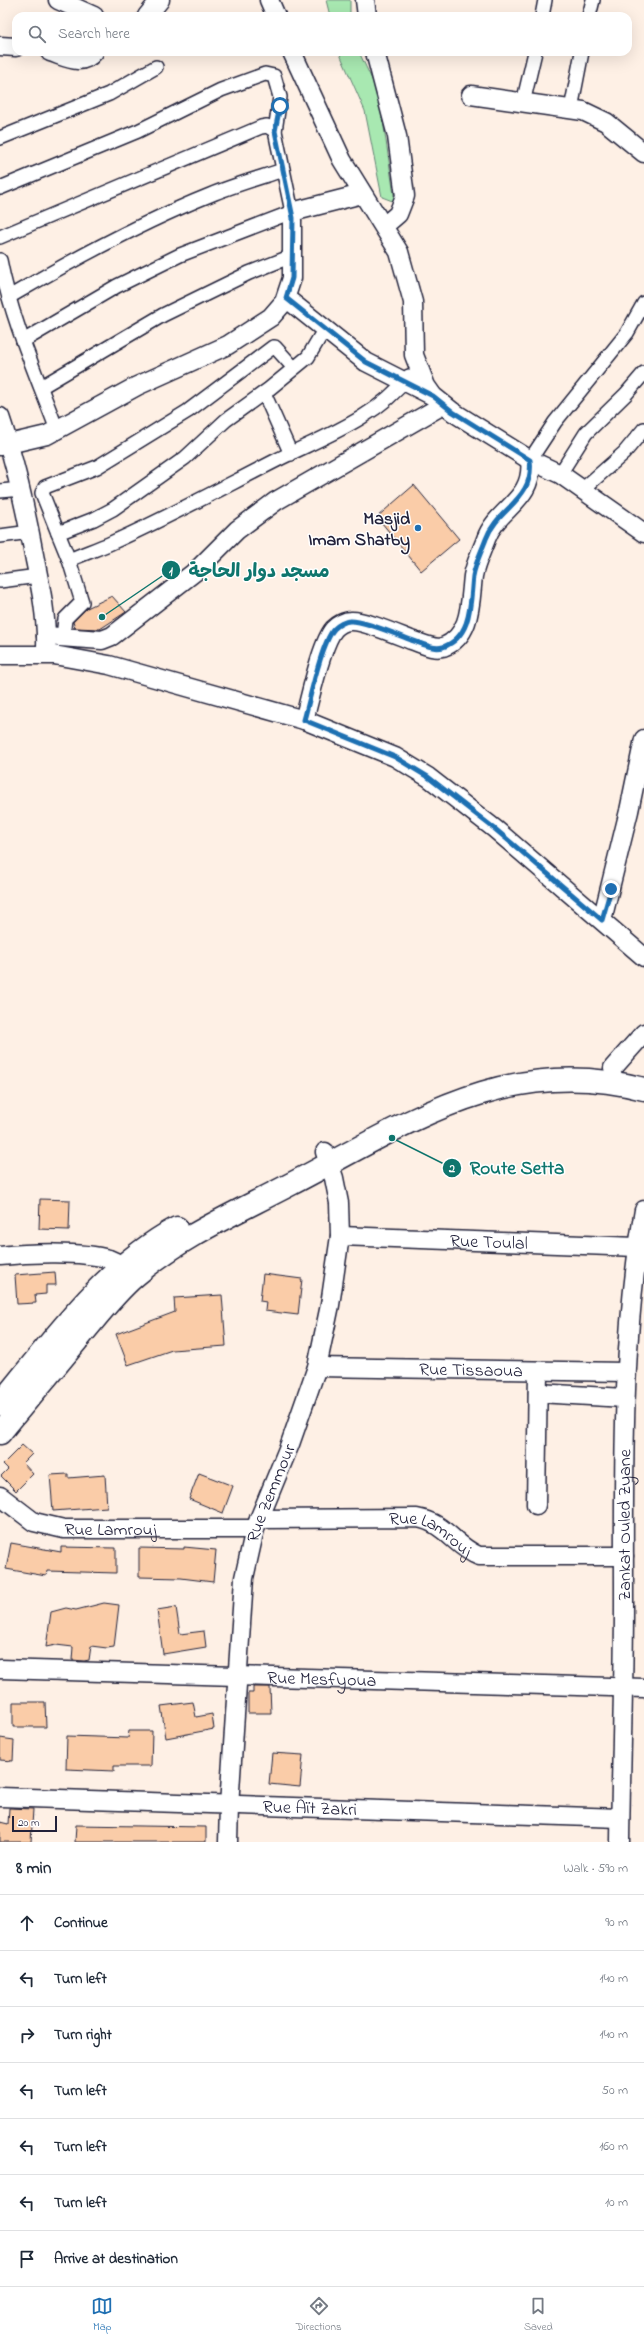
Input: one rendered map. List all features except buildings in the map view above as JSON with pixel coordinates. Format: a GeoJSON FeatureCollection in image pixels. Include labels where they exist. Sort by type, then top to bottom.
{"type":"FeatureCollection","features":[{"type":"Feature","properties":{"kind":"main road"},"geometry":{"type":"LineString","coordinates":[[584,1073],[613,1068],[644,1074]]}},
{"type":"Feature","properties":{"kind":"main road"},"geometry":{"type":"LineString","coordinates":[[0,1433],[108,1303],[128,1272],[165,1234],[328,1158],[430,1098],[474,1081],[520,1070],[584,1073],[644,1089]]}},
{"type":"Feature","properties":{"kind":"main road"},"geometry":{"type":"LineString","coordinates":[[0,1404],[94,1292],[128,1272]]}},
{"type":"Feature","properties":{"kind":"street"},"geometry":{"type":"LineString","coordinates":[[58,0],[85,12]]}},
{"type":"Feature","properties":{"kind":"street"},"geometry":{"type":"LineString","coordinates":[[150,12],[160,0]]}},
{"type":"Feature","properties":{"kind":"street"},"geometry":{"type":"LineString","coordinates":[[269,0],[274,12]]}},
{"type":"Feature","properties":{"kind":"street"},"geometry":{"type":"LineString","coordinates":[[365,0],[366,12]]}},
{"type":"Feature","properties":{"kind":"street"},"geometry":{"type":"LineString","coordinates":[[543,12],[545,0]]}},
{"type":"Feature","properties":{"kind":"street"},"geometry":{"type":"LineString","coordinates":[[590,12],[593,0]]}},
{"type":"Feature","properties":{"kind":"street"},"geometry":{"type":"LineString","coordinates":[[0,46],[12,47]]}},
{"type":"Feature","properties":{"kind":"street"},"geometry":{"type":"LineString","coordinates":[[62,56],[73,60],[83,61],[89,56]]}},
{"type":"Feature","properties":{"kind":"street"},"geometry":{"type":"LineString","coordinates":[[294,56],[329,134],[362,194],[384,226],[399,252],[413,302],[414,355],[426,386],[438,400]]}},
{"type":"Feature","properties":{"kind":"street"},"geometry":{"type":"LineString","coordinates":[[376,56],[397,136],[405,196],[398,214],[384,226]]}},
{"type":"Feature","properties":{"kind":"street"},"geometry":{"type":"LineString","coordinates":[[523,103],[534,56]]}},
{"type":"Feature","properties":{"kind":"street"},"geometry":{"type":"LineString","coordinates":[[571,109],[581,56]]}},
{"type":"Feature","properties":{"kind":"street"},"geometry":{"type":"LineString","coordinates":[[0,138],[109,94],[156,67]]}},
{"type":"Feature","properties":{"kind":"street"},"geometry":{"type":"LineString","coordinates":[[0,188],[138,131],[221,90],[268,74],[274,76],[280,97],[275,131],[292,212],[292,278],[286,298],[271,317],[228,345],[137,386],[38,439],[5,446]]}},
{"type":"Feature","properties":{"kind":"street"},"geometry":{"type":"LineString","coordinates":[[471,96],[583,111],[606,122],[644,153]]}},
{"type":"Feature","properties":{"kind":"street"},"geometry":{"type":"LineString","coordinates":[[0,237],[261,127],[267,126],[275,131]]}},
{"type":"Feature","properties":{"kind":"street"},"geometry":{"type":"LineString","coordinates":[[9,297],[80,256],[166,214],[212,194],[283,170]]}},
{"type":"Feature","properties":{"kind":"street"},"geometry":{"type":"LineString","coordinates":[[23,341],[111,290],[173,258],[221,238],[292,212],[362,194]]}},
{"type":"Feature","properties":{"kind":"street"},"geometry":{"type":"LineString","coordinates":[[41,387],[163,315],[249,272],[292,256]]}},
{"type":"Feature","properties":{"kind":"street"},"geometry":{"type":"LineString","coordinates":[[0,260],[9,297],[23,341],[57,430]]}},
{"type":"Feature","properties":{"kind":"street"},"geometry":{"type":"LineString","coordinates":[[286,298],[324,330],[366,362],[438,400],[530,460],[560,474],[644,533]]}},
{"type":"Feature","properties":{"kind":"street"},"geometry":{"type":"LineString","coordinates":[[304,720],[327,642],[334,630],[342,624],[357,622],[434,648],[451,643],[468,619],[473,596],[474,576],[487,536],[495,522],[525,489],[531,470],[530,460],[555,422],[627,333],[644,303]]}},
{"type":"Feature","properties":{"kind":"street"},"geometry":{"type":"LineString","coordinates":[[58,533],[94,519],[113,509],[185,458],[226,420],[308,357],[324,330]]}},
{"type":"Feature","properties":{"kind":"street"},"geometry":{"type":"LineString","coordinates":[[45,655],[65,619],[82,602],[69,560],[42,493],[45,487],[97,466],[188,411],[273,347],[275,347],[294,368]]}},
{"type":"Feature","properties":{"kind":"street"},"geometry":{"type":"LineString","coordinates":[[69,560],[112,542],[320,440],[376,407],[404,382],[417,366]]}},
{"type":"Feature","properties":{"kind":"street"},"geometry":{"type":"LineString","coordinates":[[560,474],[586,433],[626,394],[644,373]]}},
{"type":"Feature","properties":{"kind":"street"},"geometry":{"type":"LineString","coordinates":[[264,392],[291,454]]}},
{"type":"Feature","properties":{"kind":"street"},"geometry":{"type":"LineString","coordinates":[[54,637],[102,640],[112,636],[196,571],[253,517],[276,500],[438,400]]}},
{"type":"Feature","properties":{"kind":"street"},"geometry":{"type":"LineString","coordinates":[[0,417],[5,446],[21,489],[38,576],[54,637]]}},
{"type":"Feature","properties":{"kind":"street"},"geometry":{"type":"LineString","coordinates":[[582,490],[624,453],[644,429]]}},
{"type":"Feature","properties":{"kind":"street"},"geometry":{"type":"LineString","coordinates":[[0,491],[21,489]]}},
{"type":"Feature","properties":{"kind":"street"},"geometry":{"type":"LineString","coordinates":[[0,536],[30,532]]}},
{"type":"Feature","properties":{"kind":"street"},"geometry":{"type":"LineString","coordinates":[[0,581],[38,576]]}},
{"type":"Feature","properties":{"kind":"street"},"geometry":{"type":"LineString","coordinates":[[0,655],[45,655],[72,657],[109,665],[304,720],[395,757],[428,777],[495,829],[644,956]]}},
{"type":"Feature","properties":{"kind":"street"},"geometry":{"type":"LineString","coordinates":[[602,920],[624,834],[644,739]]}},
{"type":"Feature","properties":{"kind":"street"},"geometry":{"type":"LineString","coordinates":[[613,1068],[644,1033]]}},
{"type":"Feature","properties":{"kind":"street","name":"Rue Zemmour"},"geometry":{"type":"LineString","coordinates":[[228,1842],[240,1615],[244,1578],[257,1524],[290,1444],[317,1367],[330,1305],[340,1236],[339,1203],[328,1158]]}},
{"type":"Feature","properties":{"kind":"street","name":"Zankat Ouled Zyane"},"geometry":{"type":"LineString","coordinates":[[620,1842],[624,1687],[625,1372],[637,1247],[644,1210]]}},
{"type":"Feature","properties":{"kind":"street","name":"Rue Toulal"},"geometry":{"type":"LineString","coordinates":[[340,1236],[637,1247]]}},
{"type":"Feature","properties":{"kind":"street"},"geometry":{"type":"LineString","coordinates":[[0,1256],[87,1255],[109,1259],[128,1272]]}},
{"type":"Feature","properties":{"kind":"street","name":"Rue Tissaoua"},"geometry":{"type":"LineString","coordinates":[[317,1367],[625,1372]]}},
{"type":"Feature","properties":{"kind":"street"},"geometry":{"type":"LineString","coordinates":[[536,1504],[538,1371]]}},
{"type":"Feature","properties":{"kind":"street"},"geometry":{"type":"LineString","coordinates":[[538,1393],[625,1398]]}},
{"type":"Feature","properties":{"kind":"street","name":"Rue Lamrouj"},"geometry":{"type":"LineString","coordinates":[[0,1496],[34,1522],[64,1529],[417,1518],[435,1523],[465,1550],[479,1556],[624,1556]]}},
{"type":"Feature","properties":{"kind":"street","name":"Rue Mesfyoua"},"geometry":{"type":"LineString","coordinates":[[0,1669],[644,1688]]}},
{"type":"Feature","properties":{"kind":"street","name":"Rue Aït Zakri"},"geometry":{"type":"LineString","coordinates":[[0,1797],[229,1806],[620,1818]]}},
{"type":"Feature","properties":{"kind":"green space"},"geometry":{"type":"Polygon","coordinates":[[[326,0],[350,0],[350,12],[329,12],[326,0]]]}},
{"type":"Feature","properties":{"kind":"green space"},"geometry":{"type":"Polygon","coordinates":[[[341,56],[361,56],[375,86],[382,114],[395,202],[382,197],[365,111],[341,56]]]}},
{"type":"Feature","properties":{"kind":"place","name":"Masjid Imam Shatby"},"geometry":{"type":"Point","coordinates":[418,528]}},
{"type":"Feature","properties":{"kind":"place","name":"مسجد دوار الحاجة"},"geometry":{"type":"Point","coordinates":[102,617]}},
{"type":"Feature","properties":{"kind":"place","name":"Route Setta"},"geometry":{"type":"Point","coordinates":[392,1138]}},
{"type":"Feature","properties":{"kind":"route"},"geometry":{"type":"LineString","coordinates":[[280,106],[275,131],[293,218],[292,278],[290,290],[286,298],[324,330],[366,362],[433,396],[453,412],[530,460],[531,470],[525,489],[507,512],[495,522],[487,536],[474,576],[473,596],[468,619],[451,643],[442,647],[434,648],[357,622],[350,621],[342,624],[334,630],[327,642],[304,720],[395,757],[428,777],[538,864],[602,920],[611,889]]}}]}
